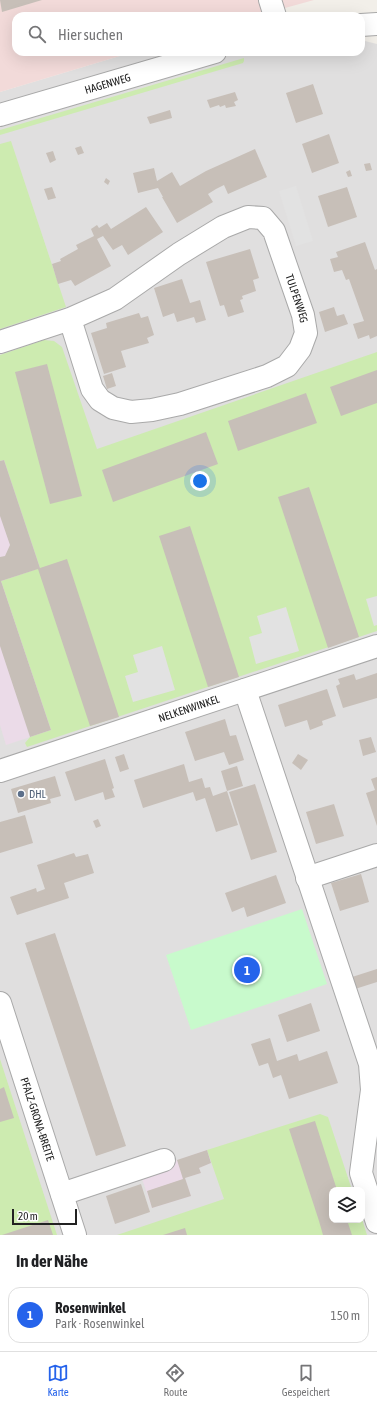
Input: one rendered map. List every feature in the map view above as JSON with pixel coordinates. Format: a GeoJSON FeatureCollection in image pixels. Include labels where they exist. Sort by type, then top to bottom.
{"type":"FeatureCollection","features":[{"type":"Feature","properties":{"kind":"street"},"geometry":{"type":"LineString","coordinates":[[270,0],[274,12]]}},
{"type":"Feature","properties":{"kind":"street"},"geometry":{"type":"LineString","coordinates":[[365,25],[377,24]]}},
{"type":"Feature","properties":{"kind":"street","name":"HAGENWEG"},"geometry":{"type":"LineString","coordinates":[[0,115],[201,56]]}},
{"type":"Feature","properties":{"kind":"street","name":"TULPENWEG"},"geometry":{"type":"LineString","coordinates":[[0,342],[70,319],[115,299],[179,254],[224,227],[248,217],[263,218],[274,231],[303,315],[306,332],[300,349],[287,366],[266,376],[180,404],[152,410],[131,412],[113,408],[100,400],[92,389],[70,319]]}},
{"type":"Feature","properties":{"kind":"street","name":"NELKENWINKEL"},"geometry":{"type":"LineString","coordinates":[[0,771],[377,646]]}},
{"type":"Feature","properties":{"kind":"street"},"geometry":{"type":"LineString","coordinates":[[245,690],[308,878],[373,1063],[372,1090],[361,1173],[377,1222]]}},
{"type":"Feature","properties":{"kind":"street"},"geometry":{"type":"LineString","coordinates":[[308,878],[377,855]]}},
{"type":"Feature","properties":{"kind":"street","name":"PFALZ-GRONA-BREITE"},"geometry":{"type":"LineString","coordinates":[[0,1003],[76,1235]]}},
{"type":"Feature","properties":{"kind":"street"},"geometry":{"type":"LineString","coordinates":[[62,1194],[164,1160]]}},
{"type":"Feature","properties":{"kind":"shaded area"},"geometry":{"type":"Polygon","coordinates":[[[0,0],[314,0],[270,12],[12,12],[12,56],[120,56],[0,92],[0,0]]]}},
{"type":"Feature","properties":{"kind":"shaded area"},"geometry":{"type":"Polygon","coordinates":[[[365,41],[377,44],[377,1235],[0,1235],[0,92],[120,56],[365,56],[365,41]]]}},
{"type":"Feature","properties":{"kind":"shaded area"},"geometry":{"type":"Polygon","coordinates":[[[296,186],[313,241],[296,246],[279,191],[296,186]]]}},
{"type":"Feature","properties":{"kind":"shaded area"},"geometry":{"type":"Polygon","coordinates":[[[4,460],[40,568],[51,730],[6,745],[0,725],[0,461],[4,460]]]}},
{"type":"Feature","properties":{"kind":"shaded area"},"geometry":{"type":"Polygon","coordinates":[[[377,596],[377,625],[374,626],[366,599],[377,596]]]}},
{"type":"Feature","properties":{"kind":"shaded area"},"geometry":{"type":"Polygon","coordinates":[[[286,607],[299,651],[256,664],[249,637],[262,633],[257,616],[286,607]]]}},
{"type":"Feature","properties":{"kind":"shaded area"},"geometry":{"type":"Polygon","coordinates":[[[162,646],[175,690],[133,702],[125,676],[138,672],[133,655],[162,646]]]}},
{"type":"Feature","properties":{"kind":"shaded area"},"geometry":{"type":"Polygon","coordinates":[[[207,1150],[211,1163],[199,1168],[201,1173],[185,1178],[191,1196],[152,1208],[140,1173],[207,1150]]]}},
{"type":"Feature","properties":{"kind":"green space"},"geometry":{"type":"Polygon","coordinates":[[[244,58],[243,63],[0,135],[0,130],[244,58]]]}},
{"type":"Feature","properties":{"kind":"green space"},"geometry":{"type":"Polygon","coordinates":[[[11,141],[66,307],[0,329],[0,144],[11,141]]]}},
{"type":"Feature","properties":{"kind":"green space"},"geometry":{"type":"Polygon","coordinates":[[[44,340],[54,341],[62,347],[97,449],[377,352],[377,631],[27,747],[25,743],[30,737],[51,730],[1,581],[40,568],[4,460],[0,461],[0,355],[44,340]]]}},
{"type":"Feature","properties":{"kind":"green space"},"geometry":{"type":"Polygon","coordinates":[[[302,909],[327,984],[191,1030],[166,955],[302,909]]]}},
{"type":"Feature","properties":{"kind":"green space"},"geometry":{"type":"Polygon","coordinates":[[[0,1059],[57,1235],[0,1235],[0,1059]]]}},
{"type":"Feature","properties":{"kind":"green space"},"geometry":{"type":"Polygon","coordinates":[[[320,1114],[328,1117],[351,1187],[329,1187],[329,1223],[363,1223],[367,1235],[117,1235],[224,1199],[207,1150],[320,1114]]]}},
{"type":"Feature","properties":{"kind":"building"},"geometry":{"type":"Polygon","coordinates":[[[0,0],[42,0],[2,12],[0,0]]]}},
{"type":"Feature","properties":{"kind":"building"},"geometry":{"type":"Polygon","coordinates":[[[313,84],[323,114],[296,123],[286,93],[313,84]]]}},
{"type":"Feature","properties":{"kind":"building"},"geometry":{"type":"Polygon","coordinates":[[[235,92],[238,100],[234,102],[236,106],[226,108],[225,105],[220,107],[219,105],[210,108],[207,100],[235,92]]]}},
{"type":"Feature","properties":{"kind":"building"},"geometry":{"type":"Polygon","coordinates":[[[170,110],[172,118],[150,124],[147,117],[170,110]]]}},
{"type":"Feature","properties":{"kind":"building"},"geometry":{"type":"Polygon","coordinates":[[[329,134],[339,163],[312,173],[302,144],[329,134]]]}},
{"type":"Feature","properties":{"kind":"building"},"geometry":{"type":"Polygon","coordinates":[[[81,146],[84,153],[78,155],[75,148],[81,146]]]}},
{"type":"Feature","properties":{"kind":"building"},"geometry":{"type":"Polygon","coordinates":[[[255,149],[267,177],[228,194],[224,185],[216,189],[208,194],[213,202],[177,223],[158,188],[138,193],[133,173],[154,168],[157,181],[172,172],[180,186],[206,171],[255,149]]]}},
{"type":"Feature","properties":{"kind":"building"},"geometry":{"type":"Polygon","coordinates":[[[53,151],[56,160],[50,163],[46,153],[53,151]]]}},
{"type":"Feature","properties":{"kind":"building"},"geometry":{"type":"Polygon","coordinates":[[[370,163],[372,170],[366,171],[364,164],[370,163]]]}},
{"type":"Feature","properties":{"kind":"building"},"geometry":{"type":"Polygon","coordinates":[[[350,170],[352,176],[348,177],[346,172],[350,170]]]}},
{"type":"Feature","properties":{"kind":"building"},"geometry":{"type":"Polygon","coordinates":[[[106,178],[110,181],[108,185],[104,182],[106,178]]]}},
{"type":"Feature","properties":{"kind":"building"},"geometry":{"type":"Polygon","coordinates":[[[52,187],[56,198],[48,200],[44,189],[52,187]]]}},
{"type":"Feature","properties":{"kind":"building"},"geometry":{"type":"Polygon","coordinates":[[[347,187],[357,217],[328,227],[318,196],[347,187]]]}},
{"type":"Feature","properties":{"kind":"building"},"geometry":{"type":"Polygon","coordinates":[[[146,207],[163,232],[128,255],[122,245],[113,250],[103,236],[97,239],[111,266],[75,286],[71,280],[58,284],[52,264],[61,261],[60,259],[78,249],[76,245],[94,236],[91,229],[97,225],[99,228],[107,223],[111,229],[146,207]]]}},
{"type":"Feature","properties":{"kind":"building"},"geometry":{"type":"Polygon","coordinates":[[[365,242],[375,270],[377,269],[377,336],[370,339],[369,335],[358,339],[353,324],[364,321],[349,279],[346,280],[342,270],[334,272],[330,259],[338,257],[336,252],[365,242]]]}},
{"type":"Feature","properties":{"kind":"building"},"geometry":{"type":"Polygon","coordinates":[[[250,249],[259,278],[253,280],[256,291],[242,296],[243,299],[240,300],[244,312],[228,317],[224,305],[220,306],[206,262],[250,249]]]}},
{"type":"Feature","properties":{"kind":"building"},"geometry":{"type":"Polygon","coordinates":[[[182,279],[190,303],[200,300],[206,320],[196,323],[194,317],[177,322],[174,313],[163,317],[154,288],[182,279]]]}},
{"type":"Feature","properties":{"kind":"building"},"geometry":{"type":"Polygon","coordinates":[[[334,307],[337,316],[344,314],[348,324],[325,332],[319,312],[334,307]]]}},
{"type":"Feature","properties":{"kind":"building"},"geometry":{"type":"Polygon","coordinates":[[[139,313],[141,318],[148,316],[154,335],[147,338],[149,343],[121,351],[126,367],[104,374],[91,333],[107,328],[106,323],[139,313]]]}},
{"type":"Feature","properties":{"kind":"building"},"geometry":{"type":"Polygon","coordinates":[[[47,364],[82,496],[50,504],[15,372],[47,364]]]}},
{"type":"Feature","properties":{"kind":"building"},"geometry":{"type":"Polygon","coordinates":[[[377,370],[377,403],[341,416],[330,387],[377,370]]]}},
{"type":"Feature","properties":{"kind":"building"},"geometry":{"type":"Polygon","coordinates":[[[112,373],[116,386],[107,389],[103,376],[112,373]]]}},
{"type":"Feature","properties":{"kind":"building"},"geometry":{"type":"Polygon","coordinates":[[[306,393],[317,423],[238,451],[228,421],[306,393]]]}},
{"type":"Feature","properties":{"kind":"building"},"geometry":{"type":"Polygon","coordinates":[[[206,432],[218,464],[113,502],[102,470],[206,432]]]}},
{"type":"Feature","properties":{"kind":"building"},"geometry":{"type":"Polygon","coordinates":[[[4,460],[40,568],[67,559],[119,717],[90,726],[38,569],[1,581],[51,730],[30,737],[0,646],[0,557],[5,556],[10,545],[0,516],[0,461],[4,460]]]}},
{"type":"Feature","properties":{"kind":"building"},"geometry":{"type":"Polygon","coordinates":[[[309,487],[359,637],[328,648],[278,497],[309,487]]]}},
{"type":"Feature","properties":{"kind":"building"},"geometry":{"type":"Polygon","coordinates":[[[190,526],[239,677],[208,687],[159,536],[190,526]]]}},
{"type":"Feature","properties":{"kind":"building"},"geometry":{"type":"Polygon","coordinates":[[[377,673],[377,698],[343,708],[336,686],[340,684],[338,679],[354,674],[356,680],[377,673]]]}},
{"type":"Feature","properties":{"kind":"building"},"geometry":{"type":"Polygon","coordinates":[[[327,689],[336,716],[322,721],[323,725],[310,730],[307,720],[285,727],[278,705],[327,689]]]}},
{"type":"Feature","properties":{"kind":"building"},"geometry":{"type":"Polygon","coordinates":[[[225,719],[230,736],[236,735],[244,760],[229,765],[224,752],[195,761],[185,732],[225,719]]]}},
{"type":"Feature","properties":{"kind":"building"},"geometry":{"type":"Polygon","coordinates":[[[371,737],[376,752],[363,756],[359,740],[371,737]]]}},
{"type":"Feature","properties":{"kind":"building"},"geometry":{"type":"Polygon","coordinates":[[[124,754],[129,769],[120,772],[115,757],[124,754]]]}},
{"type":"Feature","properties":{"kind":"building"},"geometry":{"type":"Polygon","coordinates":[[[298,754],[308,760],[301,770],[292,763],[298,754]]]}},
{"type":"Feature","properties":{"kind":"building"},"geometry":{"type":"Polygon","coordinates":[[[105,759],[114,788],[112,789],[115,797],[105,800],[103,792],[75,801],[65,772],[105,759]]]}},
{"type":"Feature","properties":{"kind":"building"},"geometry":{"type":"Polygon","coordinates":[[[184,764],[189,782],[202,778],[205,788],[210,787],[213,796],[227,791],[238,825],[216,832],[205,798],[196,801],[193,792],[143,808],[134,780],[184,764]]]}},
{"type":"Feature","properties":{"kind":"building"},"geometry":{"type":"Polygon","coordinates":[[[237,766],[243,786],[227,791],[221,771],[237,766]]]}},
{"type":"Feature","properties":{"kind":"building"},"geometry":{"type":"Polygon","coordinates":[[[55,776],[61,796],[50,799],[51,803],[18,813],[11,789],[55,776]]]}},
{"type":"Feature","properties":{"kind":"building"},"geometry":{"type":"Polygon","coordinates":[[[377,777],[377,826],[366,793],[375,790],[371,779],[377,777]]]}},
{"type":"Feature","properties":{"kind":"building"},"geometry":{"type":"Polygon","coordinates":[[[255,784],[277,852],[251,860],[229,792],[255,784]]]}},
{"type":"Feature","properties":{"kind":"building"},"geometry":{"type":"Polygon","coordinates":[[[334,804],[344,836],[316,844],[306,812],[334,804]]]}},
{"type":"Feature","properties":{"kind":"building"},"geometry":{"type":"Polygon","coordinates":[[[25,815],[33,843],[0,853],[0,822],[25,815]]]}},
{"type":"Feature","properties":{"kind":"building"},"geometry":{"type":"Polygon","coordinates":[[[98,819],[101,826],[96,828],[93,821],[98,819]]]}},
{"type":"Feature","properties":{"kind":"building"},"geometry":{"type":"Polygon","coordinates":[[[74,853],[76,857],[88,854],[94,873],[64,883],[69,898],[17,915],[10,897],[36,888],[37,892],[45,889],[37,865],[74,853]]]}},
{"type":"Feature","properties":{"kind":"building"},"geometry":{"type":"Polygon","coordinates":[[[361,874],[369,902],[340,911],[331,883],[361,874]]]}},
{"type":"Feature","properties":{"kind":"building"},"geometry":{"type":"Polygon","coordinates":[[[276,875],[286,903],[247,917],[244,907],[232,912],[225,893],[276,875]]]}},
{"type":"Feature","properties":{"kind":"building"},"geometry":{"type":"Polygon","coordinates":[[[55,933],[126,1146],[96,1156],[25,943],[55,933]]]}},
{"type":"Feature","properties":{"kind":"building"},"geometry":{"type":"Polygon","coordinates":[[[377,969],[377,982],[355,989],[352,977],[377,969]]]}},
{"type":"Feature","properties":{"kind":"building"},"geometry":{"type":"Polygon","coordinates":[[[311,1003],[320,1031],[287,1042],[278,1015],[311,1003]]]}},
{"type":"Feature","properties":{"kind":"building"},"geometry":{"type":"Polygon","coordinates":[[[270,1038],[277,1061],[297,1054],[299,1061],[327,1051],[338,1083],[289,1099],[281,1075],[273,1078],[268,1063],[259,1066],[251,1044],[270,1038]]]}},
{"type":"Feature","properties":{"kind":"building"},"geometry":{"type":"Polygon","coordinates":[[[4,1087],[14,1118],[0,1122],[0,1089],[4,1087]]]}},
{"type":"Feature","properties":{"kind":"building"},"geometry":{"type":"Polygon","coordinates":[[[315,1121],[336,1187],[329,1187],[329,1223],[348,1223],[352,1235],[323,1235],[289,1129],[315,1121]]]}},
{"type":"Feature","properties":{"kind":"building"},"geometry":{"type":"Polygon","coordinates":[[[207,1150],[211,1163],[199,1168],[201,1173],[185,1178],[191,1196],[152,1208],[147,1191],[183,1179],[177,1160],[207,1150]]]}},
{"type":"Feature","properties":{"kind":"building"},"geometry":{"type":"Polygon","coordinates":[[[141,1184],[150,1212],[115,1224],[106,1196],[141,1184]]]}},
{"type":"Feature","properties":{"kind":"building"},"geometry":{"type":"Polygon","coordinates":[[[48,1220],[53,1235],[2,1235],[48,1220]]]}},
{"type":"Feature","properties":{"kind":"building"},"geometry":{"type":"Polygon","coordinates":[[[185,1228],[187,1235],[163,1235],[185,1228]]]}},
{"type":"Feature","properties":{"kind":"place","name":"DHL"},"geometry":{"type":"Point","coordinates":[21,794]}},
{"type":"Feature","properties":{"kind":"place","name":"Rosenwinkel"},"geometry":{"type":"Point","coordinates":[247,970]}}]}
